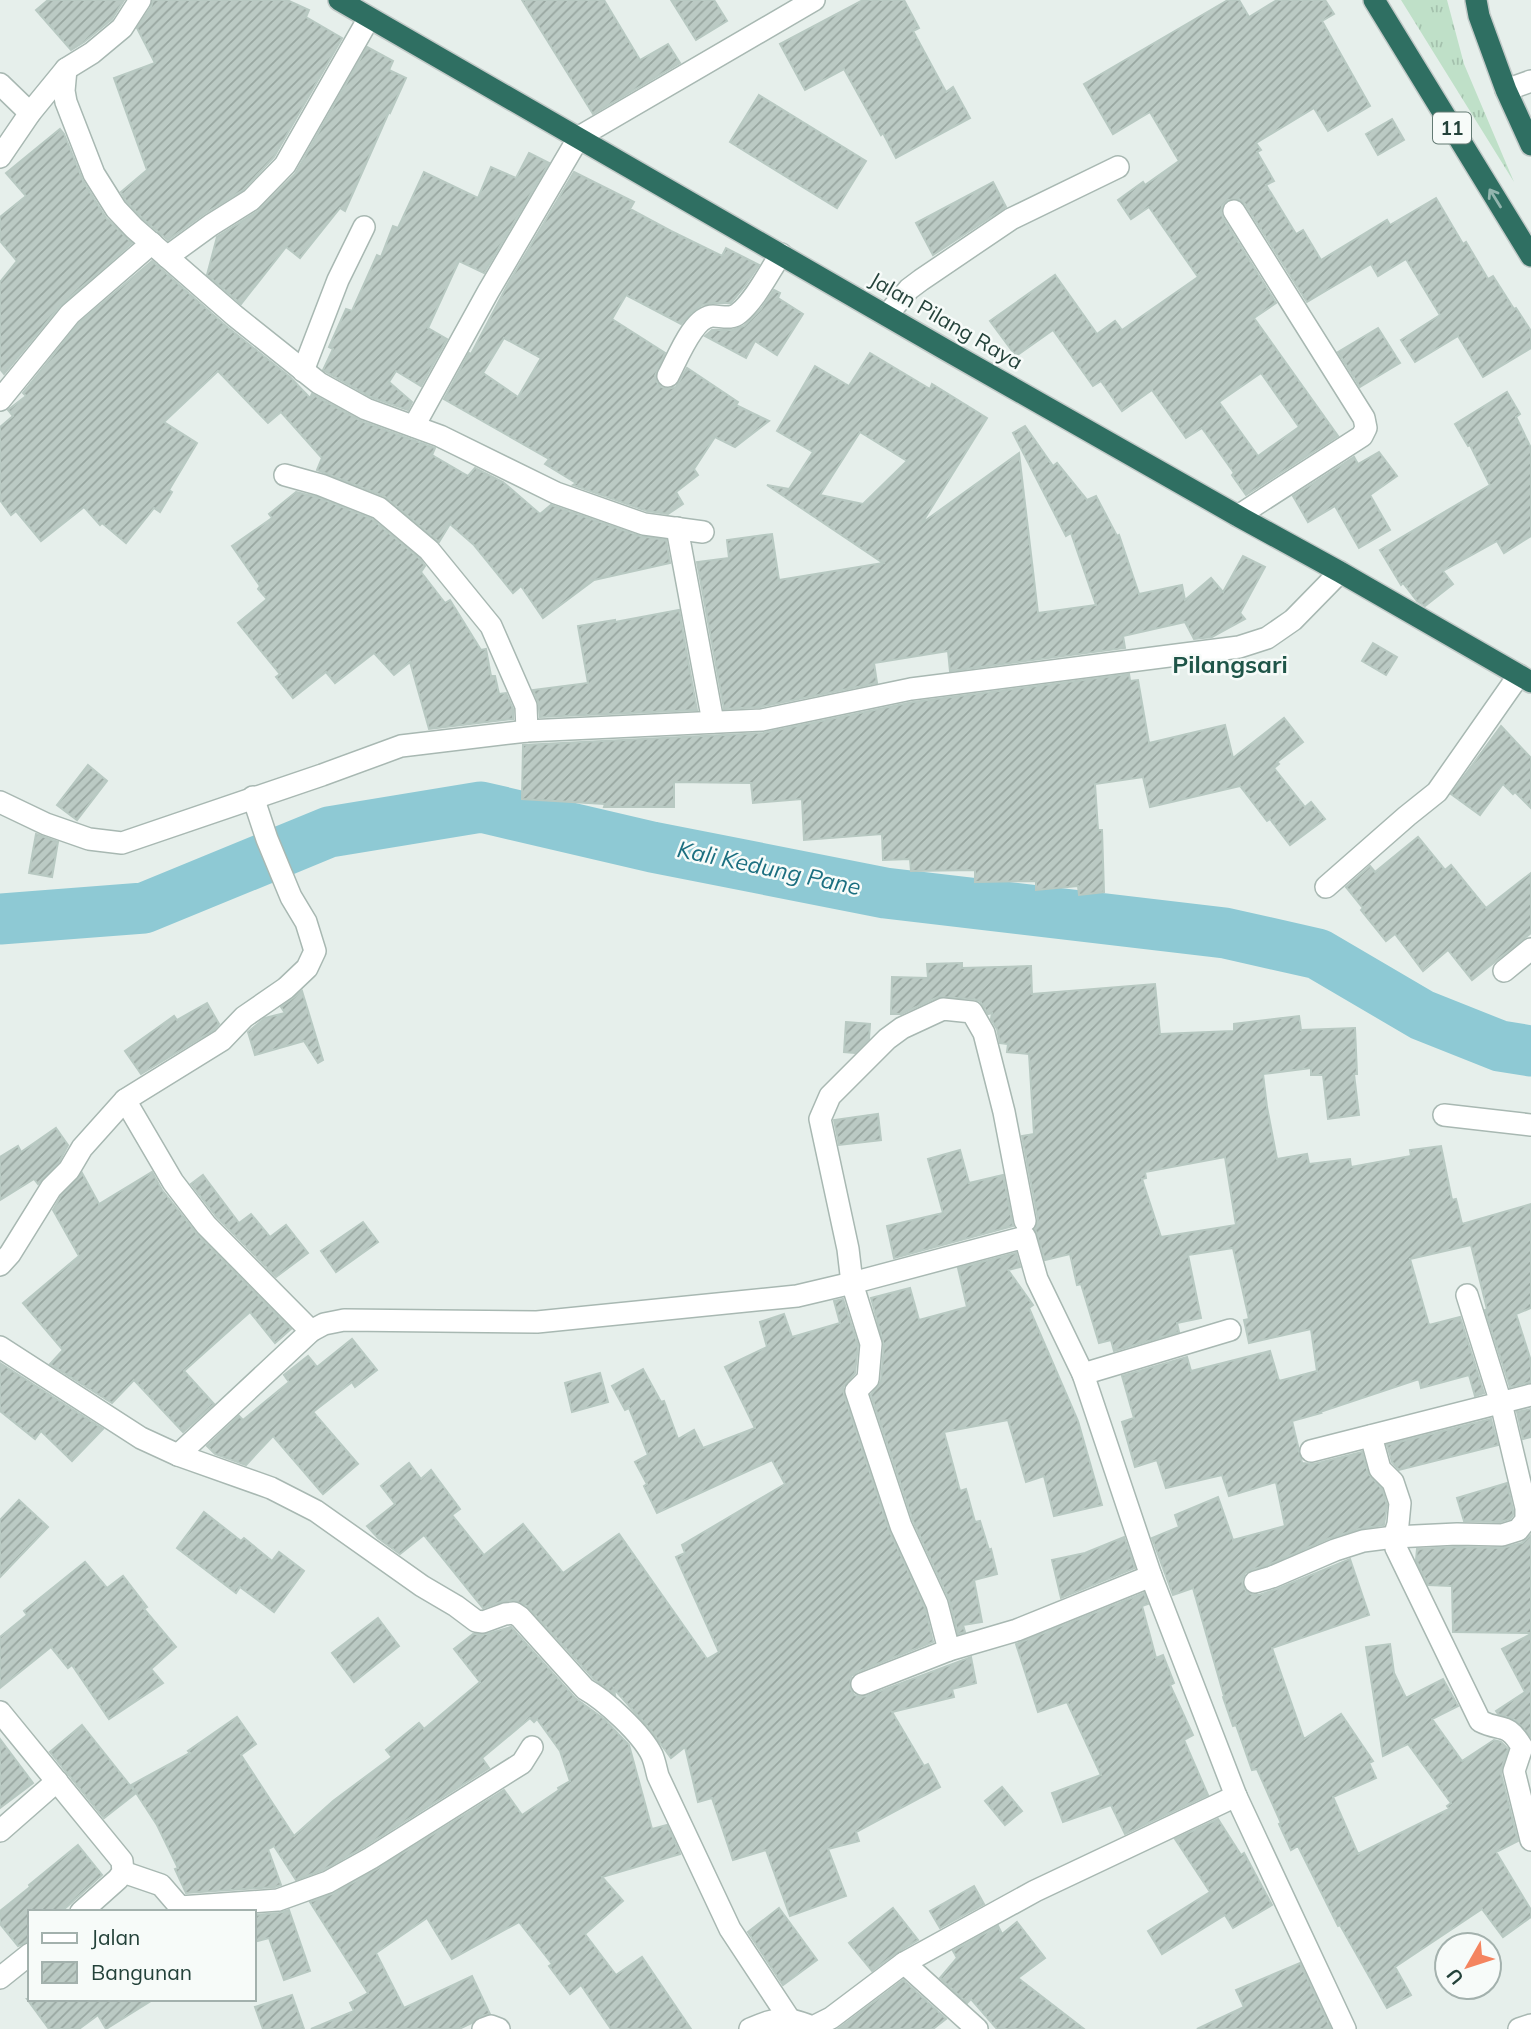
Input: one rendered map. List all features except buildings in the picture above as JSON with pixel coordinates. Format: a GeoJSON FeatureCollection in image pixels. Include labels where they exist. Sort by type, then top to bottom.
{"type":"FeatureCollection","features":[{"type":"Feature","properties":{"kind":"highway","name":"Jalan Pilang Raya"},"geometry":{"type":"LineString","coordinates":[[339,0],[1525,679]]}},
{"type":"Feature","properties":{"kind":"highway","name":"11"},"geometry":{"type":"LineString","coordinates":[[1374,0],[1531,256]]}},
{"type":"Feature","properties":{"kind":"highway"},"geometry":{"type":"LineString","coordinates":[[1476,0],[1479,16],[1506,90],[1531,145]]}},
{"type":"Feature","properties":{"kind":"street"},"geometry":{"type":"LineString","coordinates":[[0,157],[30,113],[66,69],[92,53],[122,28],[140,0]]}},
{"type":"Feature","properties":{"kind":"street"},"geometry":{"type":"LineString","coordinates":[[414,426],[488,292],[579,137],[814,0]]}},
{"type":"Feature","properties":{"kind":"street"},"geometry":{"type":"LineString","coordinates":[[4,386],[70,314],[159,250],[211,225],[251,200],[285,165],[369,18]]}},
{"type":"Feature","properties":{"kind":"street"},"geometry":{"type":"LineString","coordinates":[[66,69],[66,102],[94,174],[116,209],[235,316],[319,383],[366,409],[440,436],[556,493],[644,524],[703,532]]}},
{"type":"Feature","properties":{"kind":"street"},"geometry":{"type":"LineString","coordinates":[[1506,90],[1531,81]]}},
{"type":"Feature","properties":{"kind":"street"},"geometry":{"type":"LineString","coordinates":[[0,84],[30,113]]}},
{"type":"Feature","properties":{"kind":"street"},"geometry":{"type":"LineString","coordinates":[[887,316],[909,289],[1011,219],[1118,167]]}},
{"type":"Feature","properties":{"kind":"street"},"geometry":{"type":"LineString","coordinates":[[1234,211],[1364,418],[1366,428],[1362,436],[1238,516]]}},
{"type":"Feature","properties":{"kind":"street"},"geometry":{"type":"LineString","coordinates":[[303,371],[338,280],[364,227]]}},
{"type":"Feature","properties":{"kind":"street"},"geometry":{"type":"LineString","coordinates":[[668,376],[696,324],[705,317],[739,314],[781,254]]}},
{"type":"Feature","properties":{"kind":"street"},"geometry":{"type":"LineString","coordinates":[[285,475],[321,485],[379,508],[429,550],[491,626],[526,706],[527,731]]}},
{"type":"Feature","properties":{"kind":"street"},"geometry":{"type":"LineString","coordinates":[[677,528],[713,722]]}},
{"type":"Feature","properties":{"kind":"street"},"geometry":{"type":"LineString","coordinates":[[0,802],[46,824],[89,839],[122,843],[401,746],[527,731],[762,719],[911,689],[1239,647],[1267,638],[1293,620],[1340,572]]}},
{"type":"Feature","properties":{"kind":"street"},"geometry":{"type":"LineString","coordinates":[[1326,887],[1437,792],[1525,679]]}},
{"type":"Feature","properties":{"kind":"street"},"geometry":{"type":"LineString","coordinates":[[0,1265],[51,1188],[69,1170],[82,1148],[125,1100],[222,1040],[244,1017],[286,988],[307,968],[315,951],[306,922],[291,897],[253,797]]}},
{"type":"Feature","properties":{"kind":"street"},"geometry":{"type":"LineString","coordinates":[[1504,971],[1531,949]]}},
{"type":"Feature","properties":{"kind":"street"},"geometry":{"type":"LineString","coordinates":[[949,1650],[937,1604],[901,1526],[856,1391],[868,1379],[871,1344],[852,1283],[848,1249],[820,1119],[830,1097],[887,1039],[902,1028],[943,1009],[972,1012],[984,1033],[1004,1112],[1025,1221]]}},
{"type":"Feature","properties":{"kind":"street"},"geometry":{"type":"LineString","coordinates":[[125,1100],[173,1182],[206,1225],[311,1331]]}},
{"type":"Feature","properties":{"kind":"street"},"geometry":{"type":"LineString","coordinates":[[1444,1115],[1531,1125]]}},
{"type":"Feature","properties":{"kind":"street"},"geometry":{"type":"LineString","coordinates":[[178,1455],[311,1331],[324,1324],[344,1320],[537,1322],[797,1296],[1025,1237],[1037,1279],[1083,1374],[1151,1576],[1236,1796],[1345,2029]]}},
{"type":"Feature","properties":{"kind":"street"},"geometry":{"type":"LineString","coordinates":[[1255,1582],[1363,1541],[1394,1536],[1502,1535],[1518,1530],[1526,1520],[1526,1508],[1501,1403],[1467,1295]]}},
{"type":"Feature","properties":{"kind":"street"},"geometry":{"type":"LineString","coordinates":[[1083,1374],[1230,1330]]}},
{"type":"Feature","properties":{"kind":"street"},"geometry":{"type":"LineString","coordinates":[[0,1347],[141,1438],[178,1455],[271,1488],[316,1511],[476,1621],[483,1622],[505,1614],[520,1617],[585,1689],[597,1696],[641,1739],[652,1755],[658,1776],[730,1929],[793,2024]]}},
{"type":"Feature","properties":{"kind":"street"},"geometry":{"type":"LineString","coordinates":[[1311,1451],[1531,1395]]}},
{"type":"Feature","properties":{"kind":"street"},"geometry":{"type":"LineString","coordinates":[[1371,1436],[1380,1469],[1393,1482],[1399,1503],[1398,1524],[1394,1536],[1396,1548],[1480,1721],[1488,1726],[1505,1727],[1516,1736],[1522,1747],[1514,1772],[1531,1840]]}},
{"type":"Feature","properties":{"kind":"street"},"geometry":{"type":"LineString","coordinates":[[862,1684],[949,1650],[1017,1630],[1151,1576]]}},
{"type":"Feature","properties":{"kind":"street"},"geometry":{"type":"LineString","coordinates":[[0,1712],[122,1866],[161,1885],[180,1907],[278,1900],[328,1882],[522,1763],[532,1747]]}},
{"type":"Feature","properties":{"kind":"street"},"geometry":{"type":"LineString","coordinates":[[0,1831],[57,1781]]}},
{"type":"Feature","properties":{"kind":"street"},"geometry":{"type":"LineString","coordinates":[[750,2029],[776,2020],[813,2027],[831,2018],[904,1963],[1035,1891],[1236,1796]]}},
{"type":"Feature","properties":{"kind":"street"},"geometry":{"type":"LineString","coordinates":[[83,1910],[118,1879],[122,1866]]}},
{"type":"Feature","properties":{"kind":"street"},"geometry":{"type":"LineString","coordinates":[[0,1978],[28,1956]]}},
{"type":"Feature","properties":{"kind":"street"},"geometry":{"type":"LineString","coordinates":[[904,1963],[977,2029]]}},
{"type":"Feature","properties":{"kind":"street"},"geometry":{"type":"LineString","coordinates":[[1519,2029],[1531,2025]]}},
{"type":"Feature","properties":{"kind":"street"},"geometry":{"type":"LineString","coordinates":[[483,2029],[491,2026],[499,2029]]}},
{"type":"Feature","properties":{"kind":"green space"},"geometry":{"type":"Polygon","coordinates":[[[1401,0],[1447,0],[1464,64],[1514,182],[1401,0]]]}},
{"type":"Feature","properties":{"kind":"waterway","name":"Kali Kedung Pane"},"geometry":{"type":"LineString","coordinates":[[0,919],[144,908],[329,832],[481,807],[652,847],[885,893],[1225,933],[1318,954],[1422,1015],[1500,1046],[1531,1051]]}},
{"type":"Feature","properties":{"kind":"district","name":"Pilangsari"},"geometry":{"type":"Point","coordinates":[1230,665]}}]}
